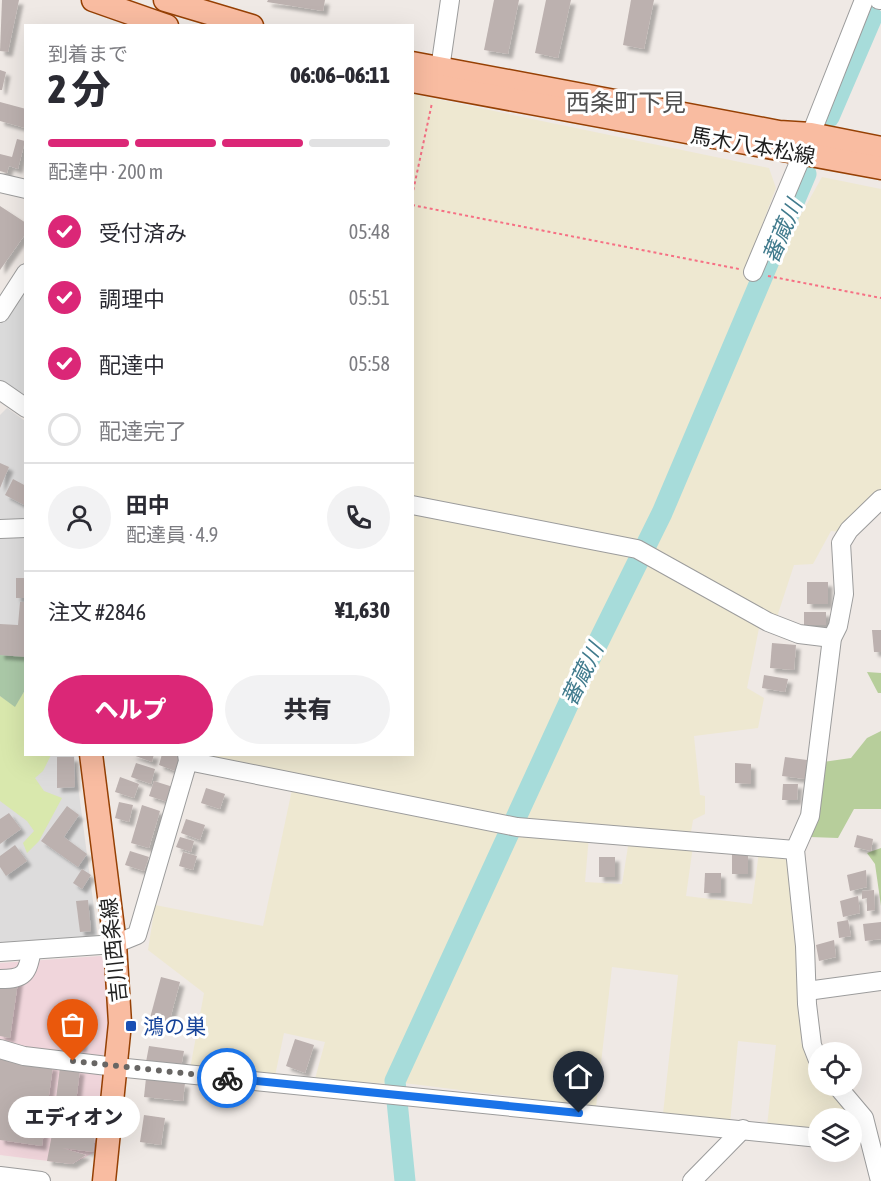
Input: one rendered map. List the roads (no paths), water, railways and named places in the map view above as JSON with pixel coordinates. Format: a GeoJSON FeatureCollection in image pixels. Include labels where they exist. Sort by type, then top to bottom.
{"type":"FeatureCollection","features":[{"type":"Feature","properties":{"kind":"main road"},"geometry":{"type":"LineString","coordinates":[[93,0],[161,24]]}},
{"type":"Feature","properties":{"kind":"main road"},"geometry":{"type":"LineString","coordinates":[[165,0],[186,11],[243,24]]}},
{"type":"Feature","properties":{"kind":"main road","name":"馬木八本松線"},"geometry":{"type":"LineString","coordinates":[[414,64],[438,77]]}},
{"type":"Feature","properties":{"kind":"main road","name":"馬木八本松線"},"geometry":{"type":"LineString","coordinates":[[414,81],[438,77],[779,132],[806,144],[881,168]]}},
{"type":"Feature","properties":{"kind":"main road","name":"馬木八本松線"},"geometry":{"type":"LineString","coordinates":[[806,144],[881,148]]}},
{"type":"Feature","properties":{"kind":"main road","name":"吉川西条線"},"geometry":{"type":"LineString","coordinates":[[91,756],[115,944],[120,1023],[104,1181]]}},
{"type":"Feature","properties":{"kind":"street"},"geometry":{"type":"LineString","coordinates":[[438,77],[450,0]]}},
{"type":"Feature","properties":{"kind":"street"},"geometry":{"type":"LineString","coordinates":[[753,272],[864,0]]}},
{"type":"Feature","properties":{"kind":"street"},"geometry":{"type":"LineString","coordinates":[[0,183],[24,189]]}},
{"type":"Feature","properties":{"kind":"street"},"geometry":{"type":"LineString","coordinates":[[0,313],[24,276]]}},
{"type":"Feature","properties":{"kind":"street"},"geometry":{"type":"LineString","coordinates":[[0,390],[24,407]]}},
{"type":"Feature","properties":{"kind":"street"},"geometry":{"type":"LineString","coordinates":[[813,1042],[807,1004],[795,850],[810,816],[832,638],[838,626],[844,594],[841,543],[849,530],[881,499]]}},
{"type":"Feature","properties":{"kind":"street"},"geometry":{"type":"LineString","coordinates":[[414,505],[642,551],[768,622],[799,634],[832,638]]}},
{"type":"Feature","properties":{"kind":"street"},"geometry":{"type":"LineString","coordinates":[[0,529],[24,528]]}},
{"type":"Feature","properties":{"kind":"street"},"geometry":{"type":"LineString","coordinates":[[0,952],[115,944],[136,935],[187,758],[512,826],[795,850]]}},
{"type":"Feature","properties":{"kind":"street"},"geometry":{"type":"LineString","coordinates":[[0,979],[15,979],[22,976],[27,969],[32,950]]}},
{"type":"Feature","properties":{"kind":"street"},"geometry":{"type":"LineString","coordinates":[[807,991],[881,981]]}},
{"type":"Feature","properties":{"kind":"street"},"geometry":{"type":"LineString","coordinates":[[0,1049],[24,1056],[116,1067],[808,1137]]}},
{"type":"Feature","properties":{"kind":"street"},"geometry":{"type":"LineString","coordinates":[[845,1096],[856,1108]]}},
{"type":"Feature","properties":{"kind":"street"},"geometry":{"type":"LineString","coordinates":[[862,1116],[864,1118],[862,1135]]}},
{"type":"Feature","properties":{"kind":"street"},"geometry":{"type":"LineString","coordinates":[[692,1181],[743,1129]]}},
{"type":"Feature","properties":{"kind":"street"},"geometry":{"type":"LineString","coordinates":[[862,1145],[880,1181]]}},
{"type":"Feature","properties":{"kind":"street"},"geometry":{"type":"LineString","coordinates":[[0,1176],[41,1181]]}},
{"type":"Feature","properties":{"kind":"waterway","name":"蕃蔵川"},"geometry":{"type":"LineString","coordinates":[[829,117],[872,17]]}},
{"type":"Feature","properties":{"kind":"waterway","name":"蕃蔵川"},"geometry":{"type":"LineString","coordinates":[[405,1181],[395,1081],[578,683],[662,513],[806,174]]}},
{"type":"Feature","properties":{"kind":"place","name":"鴻の巣"},"geometry":{"type":"Point","coordinates":[131,1026]}},
{"type":"Feature","properties":{"kind":"place","name":"エディオン"},"geometry":{"type":"Point","coordinates":[73,1061]}},
{"type":"Feature","properties":{"kind":"district","name":"西条町下見"},"geometry":{"type":"Point","coordinates":[626,102]}}]}
